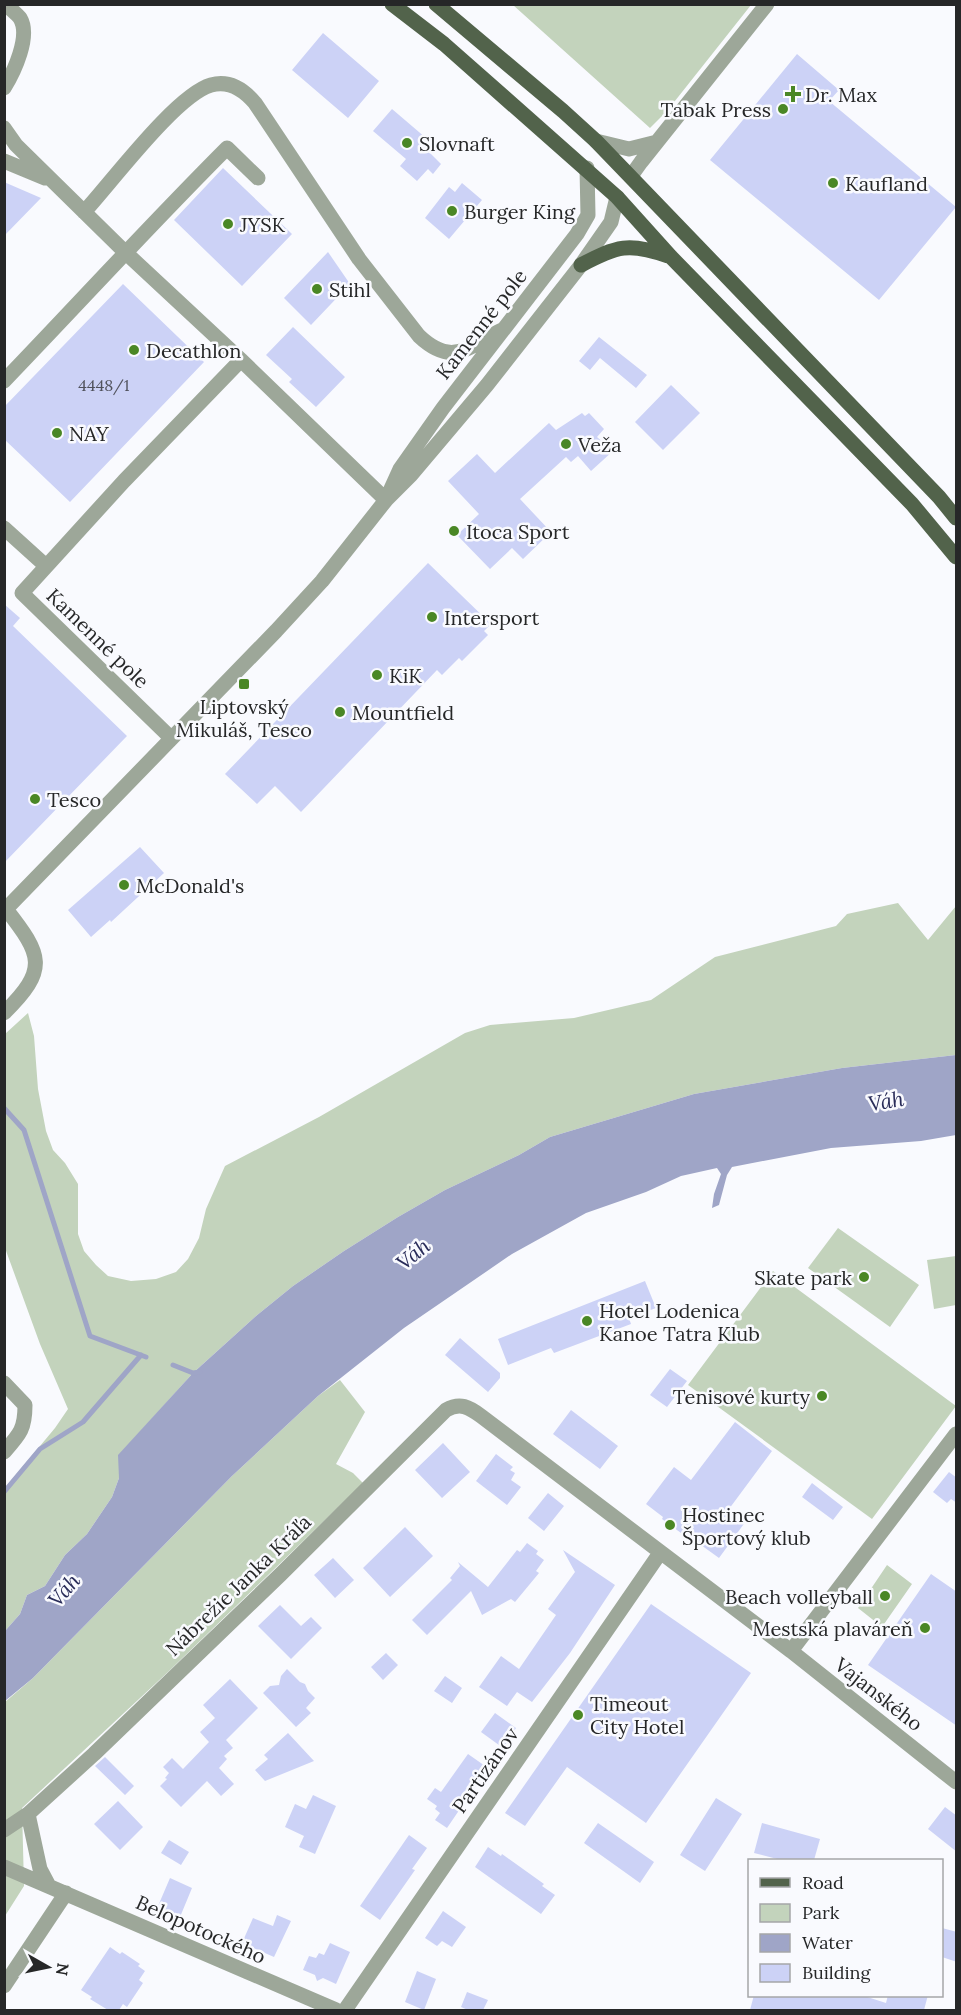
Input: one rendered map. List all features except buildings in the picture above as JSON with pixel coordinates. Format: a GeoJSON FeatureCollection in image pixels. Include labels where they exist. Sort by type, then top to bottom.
{"type":"FeatureCollection","features":[{"type":"Feature","properties":{"kind":"main road"},"geometry":{"type":"LineString","coordinates":[[392,4],[444,44],[587,168],[617,197],[671,257],[912,504],[957,557]]}},
{"type":"Feature","properties":{"kind":"main road"},"geometry":{"type":"LineString","coordinates":[[436,4],[596,141],[957,518]]}},
{"type":"Feature","properties":{"kind":"main road"},"geometry":{"type":"LineString","coordinates":[[617,197],[631,176]]}},
{"type":"Feature","properties":{"kind":"main road"},"geometry":{"type":"LineString","coordinates":[[581,265],[617,248],[643,248],[671,257]]}},
{"type":"Feature","properties":{"kind":"street"},"geometry":{"type":"LineString","coordinates":[[4,88],[24,42],[20,18],[6,4]]}},
{"type":"Feature","properties":{"kind":"street"},"geometry":{"type":"LineString","coordinates":[[631,176],[767,4]]}},
{"type":"Feature","properties":{"kind":"street"},"geometry":{"type":"LineString","coordinates":[[4,64],[20,50]]}},
{"type":"Feature","properties":{"kind":"street"},"geometry":{"type":"LineString","coordinates":[[84,212],[189,97],[211,85],[223,84],[235,87],[243,91],[255,103],[359,259],[419,336],[429,345],[447,352],[463,351],[502,330]]}},
{"type":"Feature","properties":{"kind":"street"},"geometry":{"type":"LineString","coordinates":[[4,128],[16,145],[126,253],[386,500]]}},
{"type":"Feature","properties":{"kind":"street"},"geometry":{"type":"LineString","coordinates":[[596,141],[629,149],[657,142]]}},
{"type":"Feature","properties":{"kind":"street"},"geometry":{"type":"LineString","coordinates":[[4,381],[227,148],[258,178]]}},
{"type":"Feature","properties":{"kind":"street"},"geometry":{"type":"LineString","coordinates":[[4,161],[53,181]]}},
{"type":"Feature","properties":{"kind":"street"},"geometry":{"type":"LineString","coordinates":[[587,168],[588,215]]}},
{"type":"Feature","properties":{"kind":"street"},"geometry":{"type":"LineString","coordinates":[[588,215],[617,197]]}},
{"type":"Feature","properties":{"kind":"street","name":"Kamenné pole"},"geometry":{"type":"LineString","coordinates":[[4,1012],[31,983],[36,968],[34,950],[28,937],[5,910],[296,610],[386,500],[411,475],[487,386],[581,265],[611,222],[617,197]]}},
{"type":"Feature","properties":{"kind":"street","name":"Kamenné pole"},"geometry":{"type":"LineString","coordinates":[[386,500],[400,469],[443,408],[566,249],[588,215]]}},
{"type":"Feature","properties":{"kind":"street","name":"Kamenné pole"},"geometry":{"type":"LineString","coordinates":[[171,738],[22,593],[124,481],[241,360]]}},
{"type":"Feature","properties":{"kind":"street","name":"Kamenné pole"},"geometry":{"type":"LineString","coordinates":[[4,528],[46,567]]}},
{"type":"Feature","properties":{"kind":"street"},"geometry":{"type":"LineString","coordinates":[[4,1383],[25,1405],[25,1422],[17,1437],[4,1452]]}},
{"type":"Feature","properties":{"kind":"street","name":"Nábrežie Janka Kráľa"},"geometry":{"type":"LineString","coordinates":[[4,1830],[28,1814],[272,1583],[446,1410],[453,1406],[468,1407],[481,1416],[660,1553]]}},
{"type":"Feature","properties":{"kind":"street"},"geometry":{"type":"LineString","coordinates":[[791,1651],[957,1434]]}},
{"type":"Feature","properties":{"kind":"street","name":"Vajanského"},"geometry":{"type":"LineString","coordinates":[[660,1553],[791,1651],[957,1782]]}},
{"type":"Feature","properties":{"kind":"street","name":"Partizánov"},"geometry":{"type":"LineString","coordinates":[[345,2010],[660,1553]]}},
{"type":"Feature","properties":{"kind":"street"},"geometry":{"type":"LineString","coordinates":[[28,1814],[40,1869],[49,1886]]}},
{"type":"Feature","properties":{"kind":"street"},"geometry":{"type":"LineString","coordinates":[[4,1867],[49,1886]]}},
{"type":"Feature","properties":{"kind":"street","name":"Belopotockého"},"geometry":{"type":"LineString","coordinates":[[49,1886],[336,2010]]}},
{"type":"Feature","properties":{"kind":"street"},"geometry":{"type":"LineString","coordinates":[[4,1986],[66,1893]]}},
{"type":"Feature","properties":{"kind":"green space"},"geometry":{"type":"Polygon","coordinates":[[[513,5],[751,5],[667,111],[650,128],[513,5]]]}},
{"type":"Feature","properties":{"kind":"green space"},"geometry":{"type":"Polygon","coordinates":[[[898,903],[928,940],[956,906],[956,1055],[842,1068],[694,1094],[550,1137],[519,1155],[445,1190],[398,1217],[293,1286],[193,1373],[119,1455],[119,1478],[112,1497],[87,1534],[65,1555],[45,1586],[27,1595],[20,1614],[5,1631],[5,1488],[68,1409],[40,1344],[5,1248],[5,1034],[28,1013],[34,1036],[38,1089],[46,1131],[53,1150],[65,1163],[78,1184],[78,1234],[84,1251],[108,1276],[131,1281],[156,1279],[176,1272],[188,1259],[199,1238],[206,1209],[225,1166],[319,1117],[465,1033],[490,1025],[574,1018],[651,1000],[715,957],[836,926],[847,914],[898,903]]]}},
{"type":"Feature","properties":{"kind":"green space","name":"Skate park"},"geometry":{"type":"Polygon","coordinates":[[[838,1228],[919,1285],[890,1327],[808,1268],[838,1228]]]}},
{"type":"Feature","properties":{"kind":"green space"},"geometry":{"type":"Polygon","coordinates":[[[956,1256],[956,1305],[934,1309],[927,1260],[956,1256]]]}},
{"type":"Feature","properties":{"kind":"green space","name":"Tenisové kurty"},"geometry":{"type":"Polygon","coordinates":[[[773,1271],[956,1406],[872,1519],[688,1385],[773,1271]]]}},
{"type":"Feature","properties":{"kind":"green space"},"geometry":{"type":"Polygon","coordinates":[[[340,1380],[365,1412],[336,1464],[353,1473],[363,1483],[168,1672],[22,1808],[24,1886],[5,1916],[5,1702],[33,1678],[232,1476],[318,1396],[340,1380]]]}},
{"type":"Feature","properties":{"kind":"green space","name":"Beach volleyball"},"geometry":{"type":"Polygon","coordinates":[[[887,1565],[912,1584],[882,1627],[858,1608],[887,1565]]]}},
{"type":"Feature","properties":{"kind":"water","name":"Váh"},"geometry":{"type":"Polygon","coordinates":[[[956,1055],[956,1135],[921,1141],[831,1148],[732,1167],[727,1175],[719,1205],[712,1208],[721,1174],[717,1168],[681,1176],[646,1192],[586,1213],[512,1254],[404,1328],[318,1396],[232,1476],[33,1678],[5,1701],[5,1631],[20,1614],[27,1595],[45,1586],[65,1555],[87,1534],[112,1497],[119,1478],[118,1455],[193,1373],[256,1316],[293,1286],[344,1251],[445,1190],[519,1155],[550,1137],[694,1094],[842,1068],[956,1055]]]}},
{"type":"Feature","properties":{"kind":"waterway"},"geometry":{"type":"LineString","coordinates":[[4,1108],[24,1130],[90,1336],[146,1357]]}},
{"type":"Feature","properties":{"kind":"waterway"},"geometry":{"type":"LineString","coordinates":[[4,1492],[40,1449],[83,1422],[141,1355]]}},
{"type":"Feature","properties":{"kind":"waterway"},"geometry":{"type":"LineString","coordinates":[[173,1365],[193,1373],[200,1372]]}},
{"type":"Feature","properties":{"kind":"place","name":"Dr. Max"},"geometry":{"type":"Point","coordinates":[793,94]}},
{"type":"Feature","properties":{"kind":"place","name":"Tabak Press"},"geometry":{"type":"Point","coordinates":[783,109]}},
{"type":"Feature","properties":{"kind":"place","name":"Slovnaft"},"geometry":{"type":"Point","coordinates":[407,143]}},
{"type":"Feature","properties":{"kind":"place","name":"Kaufland"},"geometry":{"type":"Point","coordinates":[833,183]}},
{"type":"Feature","properties":{"kind":"place","name":"Burger King"},"geometry":{"type":"Point","coordinates":[452,211]}},
{"type":"Feature","properties":{"kind":"place","name":"JYSK"},"geometry":{"type":"Point","coordinates":[228,224]}},
{"type":"Feature","properties":{"kind":"place","name":"Stihl"},"geometry":{"type":"Point","coordinates":[317,289]}},
{"type":"Feature","properties":{"kind":"place","name":"Decathlon"},"geometry":{"type":"Point","coordinates":[134,350]}},
{"type":"Feature","properties":{"kind":"place","name":"NAY"},"geometry":{"type":"Point","coordinates":[57,433]}},
{"type":"Feature","properties":{"kind":"place","name":"Veža"},"geometry":{"type":"Point","coordinates":[566,444]}},
{"type":"Feature","properties":{"kind":"place","name":"Itoca Sport"},"geometry":{"type":"Point","coordinates":[454,531]}},
{"type":"Feature","properties":{"kind":"place","name":"Intersport"},"geometry":{"type":"Point","coordinates":[432,617]}},
{"type":"Feature","properties":{"kind":"place","name":"KiK"},"geometry":{"type":"Point","coordinates":[377,675]}},
{"type":"Feature","properties":{"kind":"place","name":"Liptovský Mikuláš, Tesco"},"geometry":{"type":"Point","coordinates":[244,684]}},
{"type":"Feature","properties":{"kind":"place","name":"Mountfield"},"geometry":{"type":"Point","coordinates":[340,712]}},
{"type":"Feature","properties":{"kind":"place","name":"Tesco"},"geometry":{"type":"Point","coordinates":[35,799]}},
{"type":"Feature","properties":{"kind":"place","name":"McDonald's"},"geometry":{"type":"Point","coordinates":[124,885]}},
{"type":"Feature","properties":{"kind":"place","name":"Skate park"},"geometry":{"type":"Point","coordinates":[864,1277]}},
{"type":"Feature","properties":{"kind":"place","name":"Hotel Lodenica Kanoe Tatra Klub"},"geometry":{"type":"Point","coordinates":[587,1321]}},
{"type":"Feature","properties":{"kind":"place","name":"Tenisové kurty"},"geometry":{"type":"Point","coordinates":[822,1396]}},
{"type":"Feature","properties":{"kind":"place","name":"Hostinec Športový klub"},"geometry":{"type":"Point","coordinates":[670,1525]}},
{"type":"Feature","properties":{"kind":"place","name":"Beach volleyball"},"geometry":{"type":"Point","coordinates":[885,1596]}},
{"type":"Feature","properties":{"kind":"place","name":"Mestská plaváreň"},"geometry":{"type":"Point","coordinates":[925,1628]}},
{"type":"Feature","properties":{"kind":"place","name":"Timeout City Hotel"},"geometry":{"type":"Point","coordinates":[578,1715]}}]}
